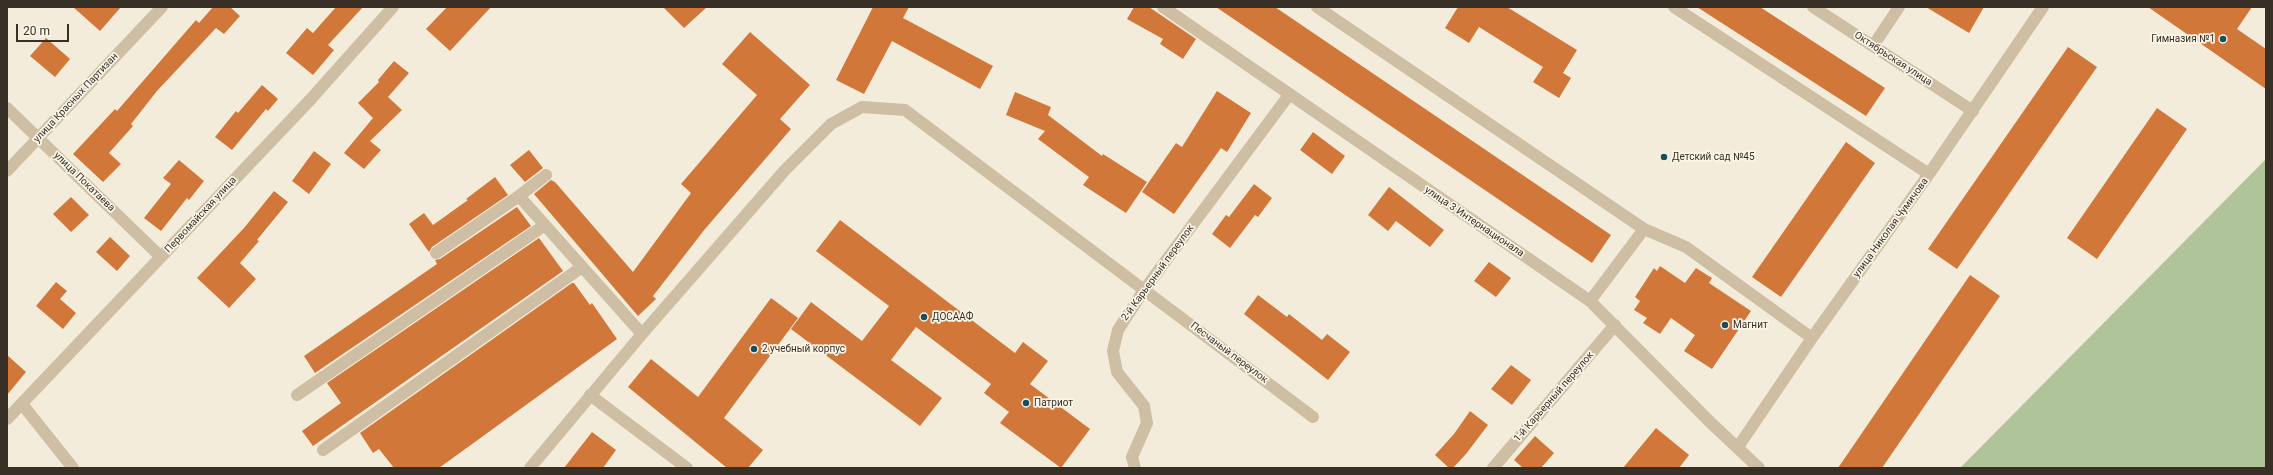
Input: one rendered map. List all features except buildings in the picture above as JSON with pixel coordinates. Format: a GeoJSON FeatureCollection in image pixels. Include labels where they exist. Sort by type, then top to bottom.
{"type":"FeatureCollection","features":[{"type":"Feature","properties":{"kind":"street","name":"улица Красных Партизан"},"geometry":{"type":"LineString","coordinates":[[7,170],[162,7]]}},
{"type":"Feature","properties":{"kind":"street","name":"Первомайская улица"},"geometry":{"type":"LineString","coordinates":[[7,419],[310,100],[393,7]]}},
{"type":"Feature","properties":{"kind":"street","name":"улица 3 Интернационала"},"geometry":{"type":"LineString","coordinates":[[1163,7],[1289,95],[1590,300],[1711,423],[1759,468]]}},
{"type":"Feature","properties":{"kind":"street"},"geometry":{"type":"LineString","coordinates":[[1316,7],[1644,229],[1686,247],[1812,338]]}},
{"type":"Feature","properties":{"kind":"street"},"geometry":{"type":"LineString","coordinates":[[1674,7],[1930,174]]}},
{"type":"Feature","properties":{"kind":"street","name":"Октябрьская улица"},"geometry":{"type":"LineString","coordinates":[[1813,7],[1973,111]]}},
{"type":"Feature","properties":{"kind":"street"},"geometry":{"type":"LineString","coordinates":[[1873,46],[1899,7]]}},
{"type":"Feature","properties":{"kind":"street","name":"улица Николая Чумичова"},"geometry":{"type":"LineString","coordinates":[[1738,447],[1812,338],[1930,174],[2043,7]]}},
{"type":"Feature","properties":{"kind":"street","name":"2-й Карьерный переулок"},"geometry":{"type":"LineString","coordinates":[[1135,468],[1132,457],[1147,423],[1144,406],[1118,372],[1113,351],[1118,330],[1144,290],[1289,95]]}},
{"type":"Feature","properties":{"kind":"street","name":"Песчаный переулок"},"geometry":{"type":"LineString","coordinates":[[530,468],[642,334],[785,170],[831,124],[862,107],[905,110],[1313,417]]}},
{"type":"Feature","properties":{"kind":"street","name":"улица Покатаева"},"geometry":{"type":"LineString","coordinates":[[7,108],[161,257]]}},
{"type":"Feature","properties":{"kind":"street"},"geometry":{"type":"LineString","coordinates":[[436,253],[519,196],[546,175]]}},
{"type":"Feature","properties":{"kind":"street"},"geometry":{"type":"LineString","coordinates":[[519,196],[642,334]]}},
{"type":"Feature","properties":{"kind":"street"},"geometry":{"type":"LineString","coordinates":[[297,395],[544,225]]}},
{"type":"Feature","properties":{"kind":"street"},"geometry":{"type":"LineString","coordinates":[[1590,300],[1644,229]]}},
{"type":"Feature","properties":{"kind":"street"},"geometry":{"type":"LineString","coordinates":[[323,450],[582,267]]}},
{"type":"Feature","properties":{"kind":"street","name":"1-й Карьерный переулок"},"geometry":{"type":"LineString","coordinates":[[1493,468],[1616,326]]}},
{"type":"Feature","properties":{"kind":"street"},"geometry":{"type":"LineString","coordinates":[[590,395],[686,468]]}},
{"type":"Feature","properties":{"kind":"street"},"geometry":{"type":"LineString","coordinates":[[22,404],[73,468]]}},
{"type":"Feature","properties":{"kind":"green space"},"geometry":{"type":"Polygon","coordinates":[[[2266,159],[2266,468],[1960,468],[2266,159]]]}},
{"type":"Feature","properties":{"kind":"place","name":"Гимназия №1"},"geometry":{"type":"Point","coordinates":[2223,39]}},
{"type":"Feature","properties":{"kind":"place","name":"Детский сад №45"},"geometry":{"type":"Point","coordinates":[1664,157]}},
{"type":"Feature","properties":{"kind":"place","name":"ДОСААФ"},"geometry":{"type":"Point","coordinates":[924,317]}},
{"type":"Feature","properties":{"kind":"place","name":"Магнит"},"geometry":{"type":"Point","coordinates":[1725,325]}},
{"type":"Feature","properties":{"kind":"place","name":"2 учебный корпус"},"geometry":{"type":"Point","coordinates":[754,349]}},
{"type":"Feature","properties":{"kind":"place","name":"Патриот"},"geometry":{"type":"Point","coordinates":[1026,403]}}]}
